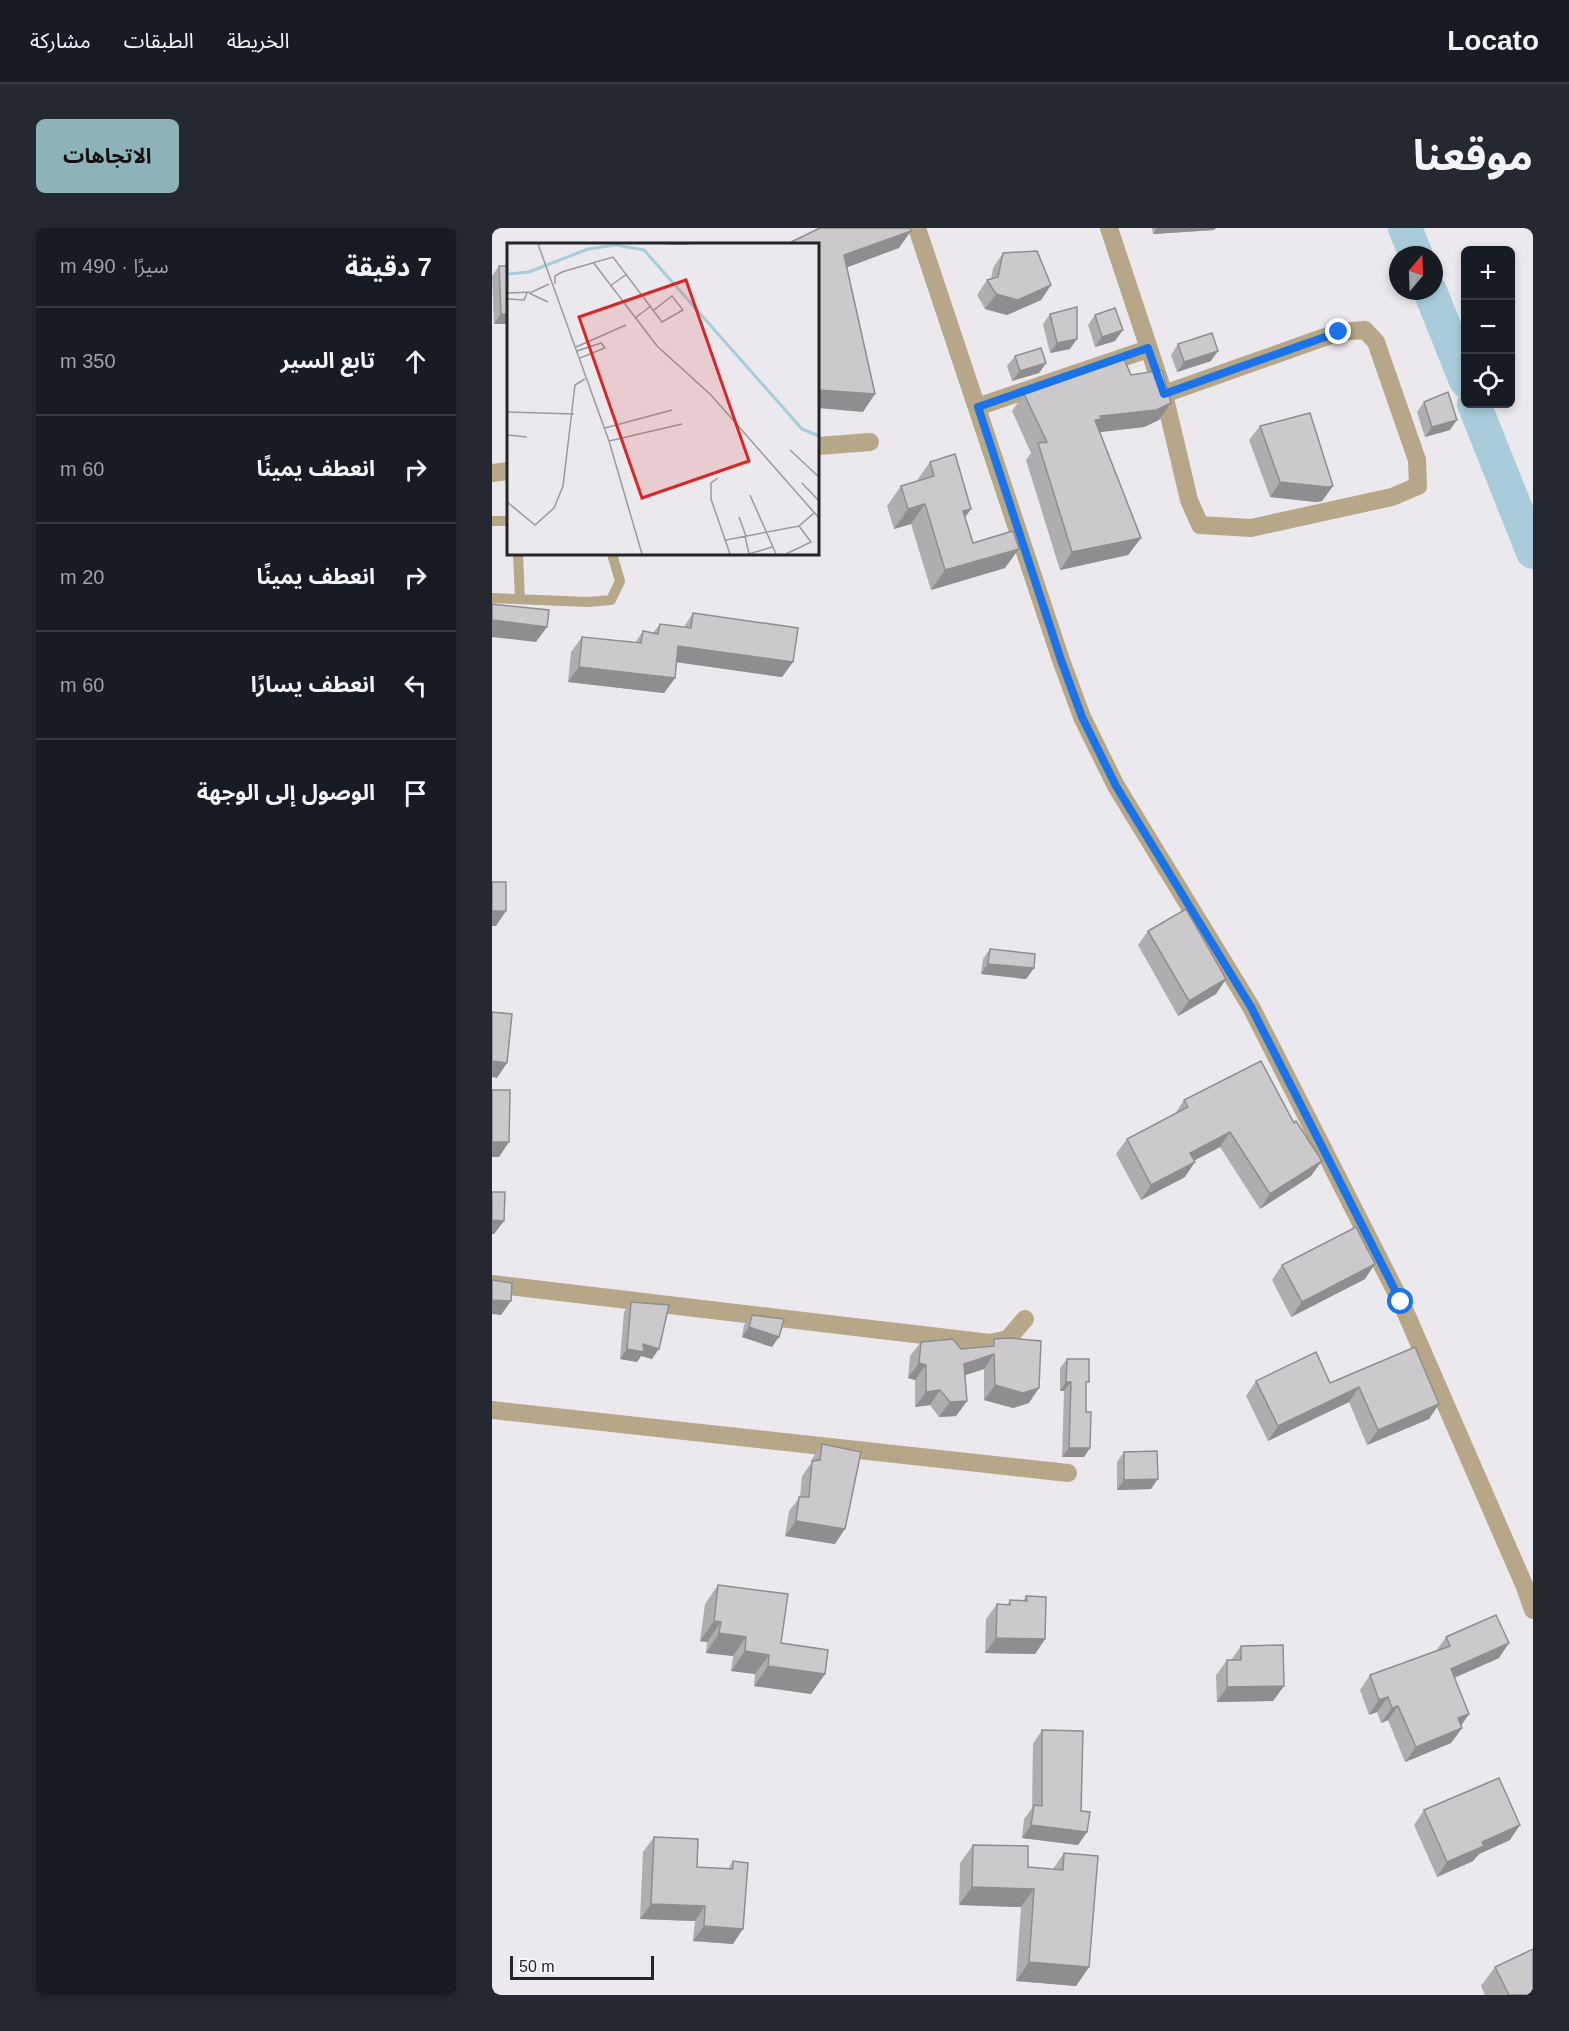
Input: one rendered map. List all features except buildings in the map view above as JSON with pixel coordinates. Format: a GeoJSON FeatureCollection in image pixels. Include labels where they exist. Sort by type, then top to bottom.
{"type":"FeatureCollection","features":[{"type":"Feature","properties":{"kind":"street"},"geometry":{"type":"LineString","coordinates":[[917,228],[1082,717],[1116,786],[1251,1007],[1401,1302],[1516,1565],[1533,1610]]}},
{"type":"Feature","properties":{"kind":"street"},"geometry":{"type":"LineString","coordinates":[[1109,228],[1164,394],[1188,500],[1200,525],[1251,528],[1392,497],[1418,486],[1417,460],[1376,342],[1365,330],[1339,332],[1164,394]]}},
{"type":"Feature","properties":{"kind":"street"},"geometry":{"type":"LineString","coordinates":[[978,407],[1148,348]]}},
{"type":"Feature","properties":{"kind":"street"},"geometry":{"type":"LineString","coordinates":[[819,446],[870,442]]}},
{"type":"Feature","properties":{"kind":"street"},"geometry":{"type":"LineString","coordinates":[[492,473],[507,471]]}},
{"type":"Feature","properties":{"kind":"street"},"geometry":{"type":"LineString","coordinates":[[492,1284],[990,1343],[1008,1339],[1025,1319]]}},
{"type":"Feature","properties":{"kind":"street"},"geometry":{"type":"LineString","coordinates":[[492,1410],[1068,1473]]}},
{"type":"Feature","properties":{"kind":"lane"},"geometry":{"type":"LineString","coordinates":[[492,521],[507,522]]}},
{"type":"Feature","properties":{"kind":"lane"},"geometry":{"type":"LineString","coordinates":[[518,555],[520,599]]}},
{"type":"Feature","properties":{"kind":"lane"},"geometry":{"type":"LineString","coordinates":[[492,598],[588,602],[611,600],[620,581],[612,555]]}},
{"type":"Feature","properties":{"kind":"waterway"},"geometry":{"type":"LineString","coordinates":[[1405,228],[1412,246]]}},
{"type":"Feature","properties":{"kind":"waterway"},"geometry":{"type":"LineString","coordinates":[[1434,300],[1461,368]]}},
{"type":"Feature","properties":{"kind":"waterway"},"geometry":{"type":"LineString","coordinates":[[1476,408],[1533,552]]}},
{"type":"Feature","properties":{"kind":"route"},"geometry":{"type":"LineString","coordinates":[[1339,332],[1164,394],[1148,348],[978,407],[1082,717],[1116,786],[1251,1007],[1401,1302]]}}]}
